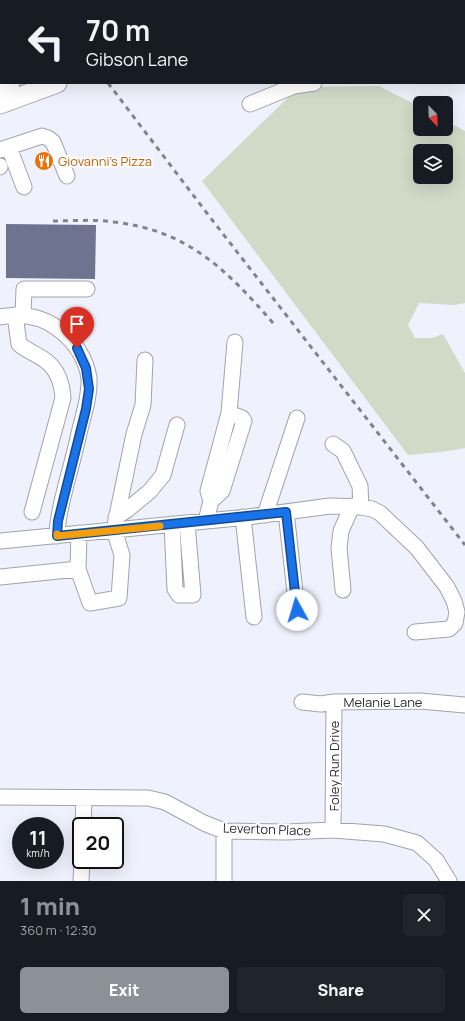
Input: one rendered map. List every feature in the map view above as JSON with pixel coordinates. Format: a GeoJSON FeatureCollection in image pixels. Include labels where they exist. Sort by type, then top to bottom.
{"type":"FeatureCollection","features":[{"type":"Feature","properties":{"kind":"main road"},"geometry":{"type":"LineString","coordinates":[[0,104],[54,84]]}},
{"type":"Feature","properties":{"kind":"street"},"geometry":{"type":"LineString","coordinates":[[250,104],[294,86],[307,84]]}},
{"type":"Feature","properties":{"kind":"street"},"geometry":{"type":"LineString","coordinates":[[24,187],[5,149],[42,136],[54,142],[67,176]]}},
{"type":"Feature","properties":{"kind":"street"},"geometry":{"type":"LineString","coordinates":[[32,512],[63,398],[63,386],[60,378],[47,362],[24,349],[19,344],[13,315],[24,289],[87,290]]}},
{"type":"Feature","properties":{"kind":"street"},"geometry":{"type":"LineString","coordinates":[[13,315],[41,319],[56,327],[69,338],[82,358],[88,378],[89,389],[86,409],[62,502],[57,536]]}},
{"type":"Feature","properties":{"kind":"street"},"geometry":{"type":"LineString","coordinates":[[206,521],[210,501],[208,491],[229,414],[235,342]]}},
{"type":"Feature","properties":{"kind":"street"},"geometry":{"type":"LineString","coordinates":[[79,533],[78,569],[90,602],[119,598],[122,555],[115,524],[134,434],[143,405],[145,360]]}},
{"type":"Feature","properties":{"kind":"street"},"geometry":{"type":"LineString","coordinates":[[265,515],[297,418]]}},
{"type":"Feature","properties":{"kind":"street"},"geometry":{"type":"LineString","coordinates":[[115,524],[127,510],[150,491],[163,475],[177,425]]}},
{"type":"Feature","properties":{"kind":"street"},"geometry":{"type":"LineString","coordinates":[[333,444],[343,451],[360,486],[356,506],[341,531],[339,548],[343,590]]}},
{"type":"Feature","properties":{"kind":"street"},"geometry":{"type":"LineString","coordinates":[[0,541],[79,533],[115,524],[188,523],[265,515],[330,506],[356,506],[372,509],[380,512],[417,548],[447,587],[454,601],[457,612],[455,622],[449,629],[416,632]]}},
{"type":"Feature","properties":{"kind":"street"},"geometry":{"type":"LineString","coordinates":[[286,512],[297,610]]}},
{"type":"Feature","properties":{"kind":"street"},"geometry":{"type":"LineString","coordinates":[[243,517],[254,617]]}},
{"type":"Feature","properties":{"kind":"street"},"geometry":{"type":"LineString","coordinates":[[172,524],[175,589],[179,595],[193,595],[188,523]]}},
{"type":"Feature","properties":{"kind":"street"},"geometry":{"type":"LineString","coordinates":[[0,577],[78,569]]}},
{"type":"Feature","properties":{"kind":"street","name":"Melanie Lane"},"geometry":{"type":"LineString","coordinates":[[302,702],[321,704],[334,702],[420,701],[465,705]]}},
{"type":"Feature","properties":{"kind":"street","name":"Foley Run Drive"},"geometry":{"type":"LineString","coordinates":[[333,830],[334,702]]}},
{"type":"Feature","properties":{"kind":"street","name":"Leverton Place"},"geometry":{"type":"LineString","coordinates":[[0,797],[148,798],[165,802],[204,823],[224,831],[286,832],[333,830],[384,834],[417,843],[436,860],[449,881]]}},
{"type":"Feature","properties":{"kind":"street"},"geometry":{"type":"LineString","coordinates":[[83,817],[84,798]]}},
{"type":"Feature","properties":{"kind":"street"},"geometry":{"type":"LineString","coordinates":[[224,831],[224,881]]}},
{"type":"Feature","properties":{"kind":"street"},"geometry":{"type":"LineString","coordinates":[[81,881],[82,869]]}},
{"type":"Feature","properties":{"kind":"green space"},"geometry":{"type":"Polygon","coordinates":[[[379,86],[413,103],[413,136],[453,136],[453,125],[465,131],[465,303],[454,305],[419,303],[408,325],[415,338],[432,338],[443,334],[465,373],[465,448],[408,455],[202,181],[299,87],[379,86]]]}},
{"type":"Feature","properties":{"kind":"building"},"geometry":{"type":"Polygon","coordinates":[[[6,224],[96,225],[95,279],[6,278],[6,224]]]}},
{"type":"Feature","properties":{"kind":"railway"},"geometry":{"type":"LineString","coordinates":[[109,84],[206,212],[465,545]]}},
{"type":"Feature","properties":{"kind":"railway"},"geometry":{"type":"LineString","coordinates":[[53,221],[91,220],[140,226],[184,243],[222,270],[273,323]]}},
{"type":"Feature","properties":{"kind":"slow traffic"},"geometry":{"type":"LineString","coordinates":[[57,534],[57,536],[160,526]]}},
{"type":"Feature","properties":{"kind":"place","name":"Giovanni's Pizza"},"geometry":{"type":"Point","coordinates":[44,161]}},
{"type":"Feature","properties":{"kind":"route"},"geometry":{"type":"LineString","coordinates":[[77,348],[86,368],[89,389],[88,399],[62,502],[57,527],[57,536],[286,512],[297,610]]}}]}
